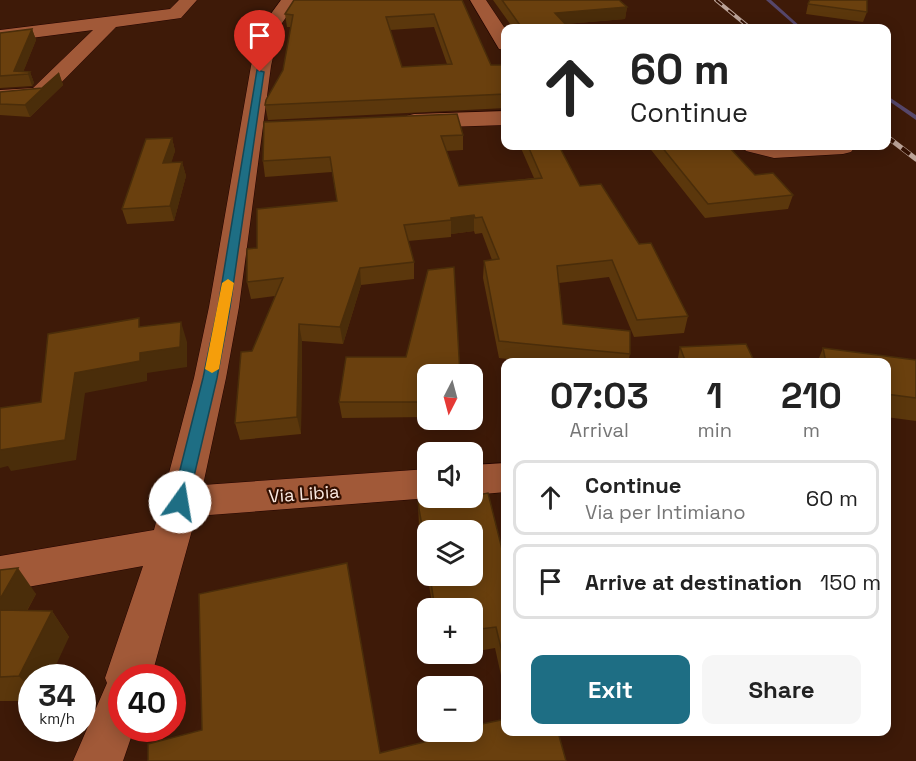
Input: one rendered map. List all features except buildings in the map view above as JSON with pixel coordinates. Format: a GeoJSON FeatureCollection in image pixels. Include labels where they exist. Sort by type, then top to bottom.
{"type":"FeatureCollection","features":[{"type":"Feature","properties":{"kind":"street"},"geometry":{"type":"LineString","coordinates":[[0,36],[175,15],[189,0]]}},
{"type":"Feature","properties":{"kind":"street"},"geometry":{"type":"LineString","coordinates":[[132,664],[170,544],[210,378],[262,128],[261,66],[271,26],[290,0]]}},
{"type":"Feature","properties":{"kind":"street"},"geometry":{"type":"LineString","coordinates":[[478,0],[501,37]]}},
{"type":"Feature","properties":{"kind":"street"},"geometry":{"type":"LineString","coordinates":[[0,96],[39,94],[112,21]]}},
{"type":"Feature","properties":{"kind":"street"},"geometry":{"type":"LineString","coordinates":[[388,122],[501,117]]}},
{"type":"Feature","properties":{"kind":"street"},"geometry":{"type":"LineString","coordinates":[[770,150],[791,150]]}},
{"type":"Feature","properties":{"kind":"street"},"geometry":{"type":"LineString","coordinates":[[483,479],[501,477]]}},
{"type":"Feature","properties":{"kind":"street","name":"Via Libia"},"geometry":{"type":"LineString","coordinates":[[180,502],[417,485]]}},
{"type":"Feature","properties":{"kind":"street"},"geometry":{"type":"LineString","coordinates":[[0,574],[170,544]]}},
{"type":"Feature","properties":{"kind":"street"},"geometry":{"type":"LineString","coordinates":[[98,761],[108,736]]}},
{"type":"Feature","properties":{"kind":"waterway"},"geometry":{"type":"LineString","coordinates":[[768,0],[795,24]]}},
{"type":"Feature","properties":{"kind":"waterway"},"geometry":{"type":"LineString","coordinates":[[891,100],[916,118]]}},
{"type":"Feature","properties":{"kind":"railway"},"geometry":{"type":"LineString","coordinates":[[716,0],[745,24]]}},
{"type":"Feature","properties":{"kind":"railway"},"geometry":{"type":"LineString","coordinates":[[891,140],[916,159]]}},
{"type":"Feature","properties":{"kind":"slow traffic"},"geometry":{"type":"LineString","coordinates":[[212,369],[228,283]]}},
{"type":"Feature","properties":{"kind":"route"},"geometry":{"type":"LineString","coordinates":[[180,502],[210,378],[224,307],[260,72]]}}]}
